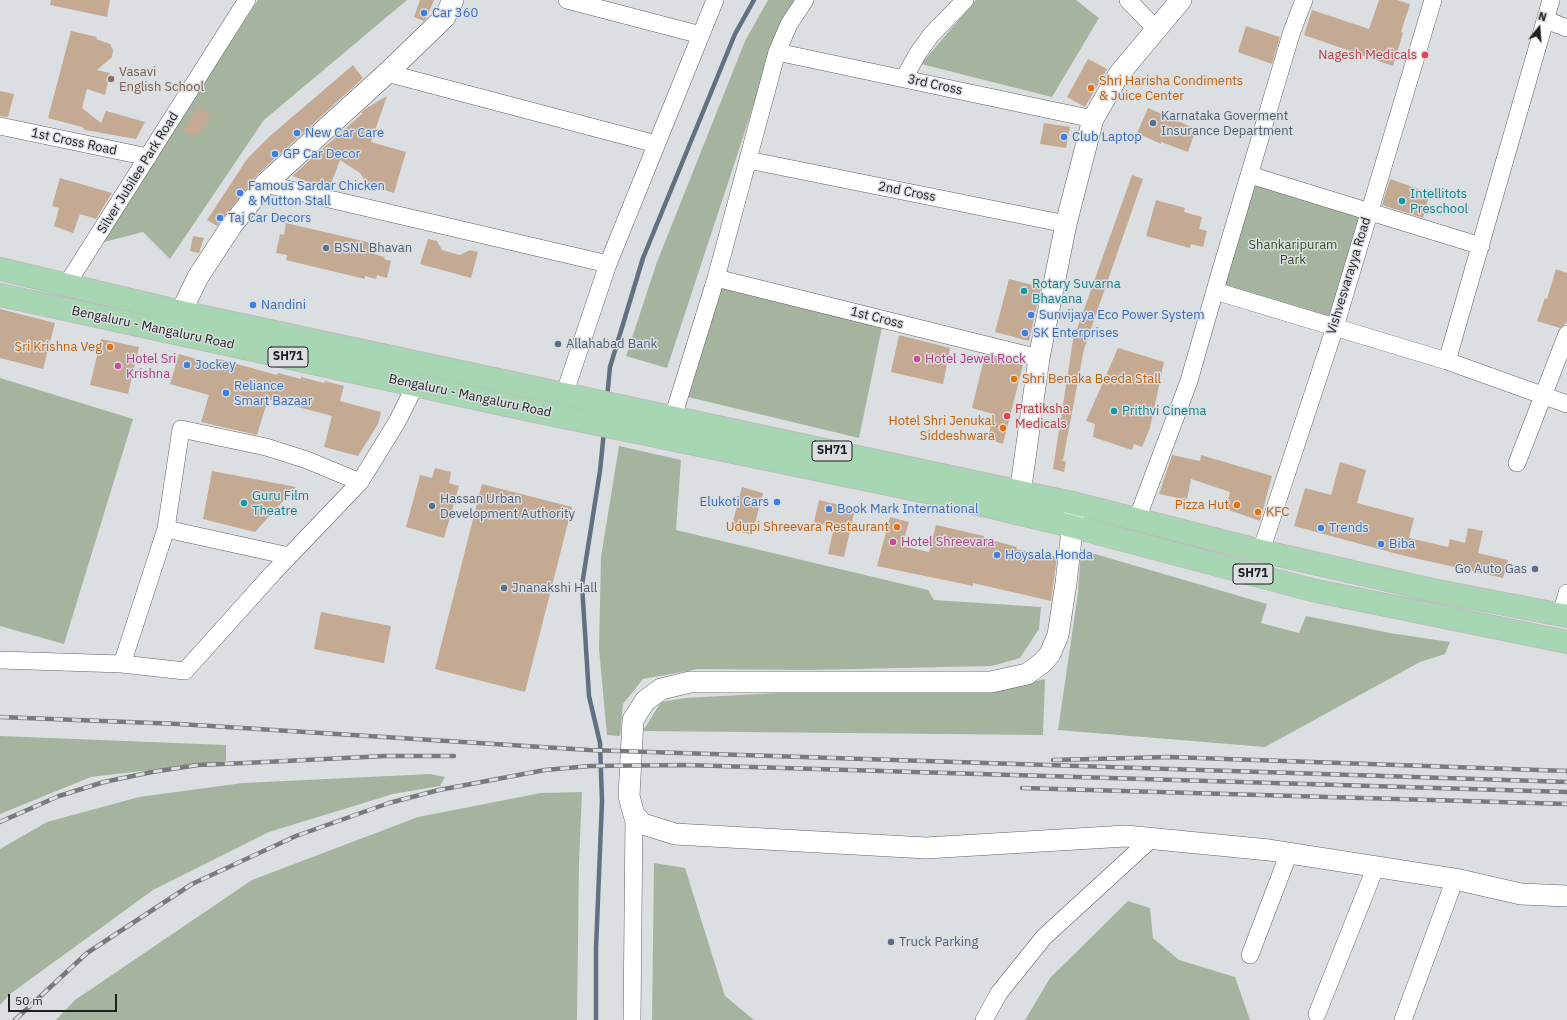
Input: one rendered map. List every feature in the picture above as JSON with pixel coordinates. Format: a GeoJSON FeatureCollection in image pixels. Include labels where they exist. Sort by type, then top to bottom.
{"type":"FeatureCollection","features":[{"type":"Feature","properties":{"kind":"main road","name":"Bengaluru - Mangaluru Road"},"geometry":{"type":"LineString","coordinates":[[0,269],[570,407]]}},
{"type":"Feature","properties":{"kind":"main road"},"geometry":{"type":"LineString","coordinates":[[62,308],[67,284]]}},
{"type":"Feature","properties":{"kind":"main road","name":"Bengaluru - Mangaluru Road"},"geometry":{"type":"LineString","coordinates":[[0,295],[415,386],[570,407]]}},
{"type":"Feature","properties":{"kind":"main road"},"geometry":{"type":"LineString","coordinates":[[175,333],[181,312]]}},
{"type":"Feature","properties":{"kind":"main road","name":"SH71"},"geometry":{"type":"LineString","coordinates":[[570,407],[643,422],[941,495],[1019,502],[1075,504],[1137,518],[1261,551],[1432,590],[1564,616]]}},
{"type":"Feature","properties":{"kind":"main road","name":"SH71"},"geometry":{"type":"LineString","coordinates":[[643,422],[673,417],[1019,502],[1072,526],[1312,590],[1567,642]]}},
{"type":"Feature","properties":{"kind":"main road"},"geometry":{"type":"LineString","coordinates":[[1254,575],[1261,551]]}},
{"type":"Feature","properties":{"kind":"street","name":"Silver Jubilee Park Road"},"geometry":{"type":"LineString","coordinates":[[67,284],[247,0]]}},
{"type":"Feature","properties":{"kind":"street"},"geometry":{"type":"LineString","coordinates":[[181,312],[198,277],[232,225],[265,184],[387,73],[445,17],[453,0]]}},
{"type":"Feature","properties":{"kind":"street"},"geometry":{"type":"LineString","coordinates":[[567,0],[615,6],[701,35]]}},
{"type":"Feature","properties":{"kind":"street"},"geometry":{"type":"LineString","coordinates":[[570,407],[608,264],[715,0]]}},
{"type":"Feature","properties":{"kind":"street"},"geometry":{"type":"LineString","coordinates":[[673,417],[716,278],[777,52],[789,24],[805,0]]}},
{"type":"Feature","properties":{"kind":"street"},"geometry":{"type":"LineString","coordinates":[[904,78],[918,53],[931,35],[965,0]]}},
{"type":"Feature","properties":{"kind":"street"},"geometry":{"type":"LineString","coordinates":[[1128,0],[1156,29]]}},
{"type":"Feature","properties":{"kind":"street"},"geometry":{"type":"LineString","coordinates":[[1019,502],[1039,358],[1066,224],[1093,119],[1119,74],[1181,0]]}},
{"type":"Feature","properties":{"kind":"street"},"geometry":{"type":"LineString","coordinates":[[1137,518],[1189,382],[1292,31],[1304,0]]}},
{"type":"Feature","properties":{"kind":"street","name":"Vishvesvarayya Road"},"geometry":{"type":"LineString","coordinates":[[1261,551],[1335,327],[1433,0]]}},
{"type":"Feature","properties":{"kind":"street"},"geometry":{"type":"LineString","coordinates":[[1448,361],[1551,0]]}},
{"type":"Feature","properties":{"kind":"street"},"geometry":{"type":"LineString","coordinates":[[1546,20],[1567,28]]}},
{"type":"Feature","properties":{"kind":"street","name":"3rd Cross"},"geometry":{"type":"LineString","coordinates":[[777,52],[1093,119]]}},
{"type":"Feature","properties":{"kind":"street"},"geometry":{"type":"LineString","coordinates":[[387,73],[656,144]]}},
{"type":"Feature","properties":{"kind":"street","name":"1st Cross Road"},"geometry":{"type":"LineString","coordinates":[[0,126],[148,157]]}},
{"type":"Feature","properties":{"kind":"street","name":"2nd Cross"},"geometry":{"type":"LineString","coordinates":[[748,160],[1066,224]]}},
{"type":"Feature","properties":{"kind":"street"},"geometry":{"type":"LineString","coordinates":[[1250,175],[1482,246]]}},
{"type":"Feature","properties":{"kind":"street"},"geometry":{"type":"LineString","coordinates":[[265,184],[608,264]]}},
{"type":"Feature","properties":{"kind":"street","name":"1st Cross"},"geometry":{"type":"LineString","coordinates":[[716,278],[1039,358]]}},
{"type":"Feature","properties":{"kind":"street"},"geometry":{"type":"LineString","coordinates":[[1215,291],[1448,361],[1567,404]]}},
{"type":"Feature","properties":{"kind":"street"},"geometry":{"type":"LineString","coordinates":[[1517,463],[1567,334]]}},
{"type":"Feature","properties":{"kind":"street"},"geometry":{"type":"LineString","coordinates":[[0,660],[122,664],[185,671],[289,556],[360,482],[397,422],[415,386]]}},
{"type":"Feature","properties":{"kind":"street"},"geometry":{"type":"LineString","coordinates":[[122,664],[166,529],[181,429],[266,447],[308,460],[360,482]]}},
{"type":"Feature","properties":{"kind":"street"},"geometry":{"type":"LineString","coordinates":[[632,1020],[634,815],[628,796],[633,720],[645,702],[662,688],[690,682],[991,682],[1027,674],[1042,663],[1050,654],[1058,635],[1067,576],[1075,504]]}},
{"type":"Feature","properties":{"kind":"street"},"geometry":{"type":"LineString","coordinates":[[166,529],[289,556]]}},
{"type":"Feature","properties":{"kind":"street"},"geometry":{"type":"LineString","coordinates":[[1564,616],[1567,593]]}},
{"type":"Feature","properties":{"kind":"street"},"geometry":{"type":"LineString","coordinates":[[634,815],[643,824],[675,834],[926,848],[1126,836],[1289,853],[1455,879],[1521,894],[1567,896]]}},
{"type":"Feature","properties":{"kind":"street"},"geometry":{"type":"LineString","coordinates":[[984,1020],[999,993],[1044,937],[1151,839]]}},
{"type":"Feature","properties":{"kind":"street"},"geometry":{"type":"LineString","coordinates":[[1250,955],[1289,853]]}},
{"type":"Feature","properties":{"kind":"street"},"geometry":{"type":"LineString","coordinates":[[1317,1014],[1376,866]]}},
{"type":"Feature","properties":{"kind":"street"},"geometry":{"type":"LineString","coordinates":[[1403,1020],[1455,879]]}},
{"type":"Feature","properties":{"kind":"green space"},"geometry":{"type":"Polygon","coordinates":[[[258,0],[407,0],[264,120],[170,259],[143,232],[100,243],[258,0]]]}},
{"type":"Feature","properties":{"kind":"green space"},"geometry":{"type":"Polygon","coordinates":[[[768,0],[795,0],[779,28],[667,368],[626,356],[657,262],[745,41],[768,0]]]}},
{"type":"Feature","properties":{"kind":"green space"},"geometry":{"type":"Polygon","coordinates":[[[976,0],[1076,0],[1099,18],[1052,97],[921,64],[976,0]]]}},
{"type":"Feature","properties":{"kind":"green space","name":"Shankaripuram Park"},"geometry":{"type":"Polygon","coordinates":[[[1254,182],[1363,215],[1331,321],[1222,289],[1254,182]]]}},
{"type":"Feature","properties":{"kind":"green space"},"geometry":{"type":"Polygon","coordinates":[[[721,288],[882,327],[859,438],[688,397],[721,288]]]}},
{"type":"Feature","properties":{"kind":"green space"},"geometry":{"type":"Polygon","coordinates":[[[0,378],[133,419],[64,644],[0,626],[0,378]]]}},
{"type":"Feature","properties":{"kind":"green space"},"geometry":{"type":"Polygon","coordinates":[[[619,446],[681,460],[676,530],[928,590],[934,600],[1041,607],[1039,629],[1020,658],[992,666],[809,670],[698,669],[643,679],[623,704],[620,736],[607,735],[599,649],[601,557],[619,446]]]}},
{"type":"Feature","properties":{"kind":"green space"},"geometry":{"type":"Polygon","coordinates":[[[1081,550],[1267,604],[1261,623],[1299,633],[1306,616],[1390,633],[1450,642],[1445,654],[1420,662],[1265,747],[1058,730],[1078,593],[1081,550]]]}},
{"type":"Feature","properties":{"kind":"green space"},"geometry":{"type":"Polygon","coordinates":[[[1045,679],[1043,735],[643,731],[661,702],[685,698],[777,693],[995,691],[1045,679]]]}},
{"type":"Feature","properties":{"kind":"green space"},"geometry":{"type":"Polygon","coordinates":[[[0,736],[226,745],[226,761],[91,777],[0,814],[0,736]]]}},
{"type":"Feature","properties":{"kind":"green space"},"geometry":{"type":"Polygon","coordinates":[[[430,774],[445,777],[440,786],[393,794],[269,832],[153,890],[10,994],[0,1005],[0,849],[47,822],[139,797],[243,783],[430,774]]]}},
{"type":"Feature","properties":{"kind":"green space"},"geometry":{"type":"Polygon","coordinates":[[[582,792],[579,863],[577,1020],[56,1020],[75,1000],[252,880],[418,817],[541,793],[582,792]]]}},
{"type":"Feature","properties":{"kind":"green space"},"geometry":{"type":"Polygon","coordinates":[[[654,863],[685,868],[725,996],[754,1020],[652,1020],[654,863]]]}},
{"type":"Feature","properties":{"kind":"green space"},"geometry":{"type":"Polygon","coordinates":[[[1128,901],[1150,908],[1153,938],[1179,960],[1235,977],[1250,1020],[1025,1020],[1050,978],[1128,901]]]}},
{"type":"Feature","properties":{"kind":"building"},"geometry":{"type":"Polygon","coordinates":[[[51,0],[110,0],[107,17],[50,5],[51,0]]]}},
{"type":"Feature","properties":{"kind":"building"},"geometry":{"type":"Polygon","coordinates":[[[420,0],[434,0],[424,21],[414,17],[420,0]]]}},
{"type":"Feature","properties":{"kind":"building"},"geometry":{"type":"Polygon","coordinates":[[[1379,0],[1397,0],[1410,4],[1401,32],[1403,33],[1393,66],[1304,35],[1312,10],[1369,29],[1379,0]]]}},
{"type":"Feature","properties":{"kind":"building"},"geometry":{"type":"Polygon","coordinates":[[[1246,26],[1280,37],[1272,64],[1238,52],[1246,26]]]}},
{"type":"Feature","properties":{"kind":"building"},"geometry":{"type":"Polygon","coordinates":[[[71,31],[97,37],[96,39],[110,44],[113,50],[112,57],[97,70],[110,73],[105,95],[87,89],[82,108],[101,123],[106,111],[145,122],[136,139],[85,130],[82,127],[48,118],[71,31]]]}},
{"type":"Feature","properties":{"kind":"building"},"geometry":{"type":"Polygon","coordinates":[[[1088,59],[1107,69],[1085,107],[1067,97],[1088,59]]]}},
{"type":"Feature","properties":{"kind":"building"},"geometry":{"type":"Polygon","coordinates":[[[353,65],[363,78],[257,175],[217,226],[207,220],[247,159],[270,136],[353,65]]]}},
{"type":"Feature","properties":{"kind":"building"},"geometry":{"type":"Polygon","coordinates":[[[0,91],[14,94],[8,117],[0,116],[0,91]]]}},
{"type":"Feature","properties":{"kind":"building"},"geometry":{"type":"Polygon","coordinates":[[[387,96],[371,142],[406,152],[394,193],[367,184],[360,173],[340,160],[329,189],[292,176],[363,113],[361,113],[365,109],[387,96]]]}},
{"type":"Feature","properties":{"kind":"building"},"geometry":{"type":"Polygon","coordinates":[[[198,107],[211,115],[199,134],[190,135],[183,131],[198,107]]]}},
{"type":"Feature","properties":{"kind":"building"},"geometry":{"type":"Polygon","coordinates":[[[1148,108],[1196,129],[1188,152],[1161,142],[1161,144],[1137,133],[1148,108]]]}},
{"type":"Feature","properties":{"kind":"building"},"geometry":{"type":"Polygon","coordinates":[[[1044,123],[1070,127],[1066,148],[1040,144],[1044,123]]]}},
{"type":"Feature","properties":{"kind":"building"},"geometry":{"type":"Polygon","coordinates":[[[1132,175],[1143,179],[1084,349],[1063,460],[1058,459],[1066,462],[1064,472],[1053,469],[1073,340],[1132,175]]]}},
{"type":"Feature","properties":{"kind":"building"},"geometry":{"type":"Polygon","coordinates":[[[60,178],[112,193],[96,219],[80,214],[73,233],[54,226],[59,208],[52,206],[60,178]]]}},
{"type":"Feature","properties":{"kind":"building","name":"Intellitots Preschool"},"geometry":{"type":"Polygon","coordinates":[[[1390,179],[1430,193],[1423,218],[1382,205],[1390,179]]]}},
{"type":"Feature","properties":{"kind":"building"},"geometry":{"type":"Polygon","coordinates":[[[1156,200],[1185,208],[1184,212],[1202,217],[1199,229],[1207,231],[1203,247],[1191,244],[1190,248],[1146,236],[1156,200]]]}},
{"type":"Feature","properties":{"kind":"building","name":"BSNL Bhavan"},"geometry":{"type":"Polygon","coordinates":[[[286,223],[376,244],[374,254],[385,257],[384,259],[391,261],[387,278],[377,275],[376,279],[365,276],[365,279],[286,260],[287,255],[276,253],[280,234],[284,235],[286,223]]]}},
{"type":"Feature","properties":{"kind":"building"},"geometry":{"type":"Polygon","coordinates":[[[193,236],[204,238],[199,253],[190,251],[193,236]]]}},
{"type":"Feature","properties":{"kind":"building"},"geometry":{"type":"Polygon","coordinates":[[[428,239],[437,241],[442,250],[460,255],[470,250],[478,252],[471,278],[420,264],[428,239]]]}},
{"type":"Feature","properties":{"kind":"building"},"geometry":{"type":"Polygon","coordinates":[[[1556,269],[1567,273],[1567,322],[1560,328],[1537,321],[1545,298],[1547,299],[1556,269]]]}},
{"type":"Feature","properties":{"kind":"building"},"geometry":{"type":"Polygon","coordinates":[[[1009,279],[1041,287],[1029,341],[995,332],[1009,279]]]}},
{"type":"Feature","properties":{"kind":"building"},"geometry":{"type":"Polygon","coordinates":[[[0,309],[55,323],[43,369],[0,358],[0,309]]]}},
{"type":"Feature","properties":{"kind":"building"},"geometry":{"type":"Polygon","coordinates":[[[899,335],[950,348],[943,384],[891,372],[899,335]]]}},
{"type":"Feature","properties":{"kind":"building"},"geometry":{"type":"Polygon","coordinates":[[[101,339],[139,347],[128,394],[90,385],[101,339]]]}},
{"type":"Feature","properties":{"kind":"building"},"geometry":{"type":"Polygon","coordinates":[[[1118,348],[1164,362],[1150,428],[1142,447],[1134,444],[1132,450],[1093,437],[1095,424],[1086,421],[1118,348]]]}},
{"type":"Feature","properties":{"kind":"building"},"geometry":{"type":"Polygon","coordinates":[[[179,354],[217,365],[219,359],[277,375],[278,373],[301,379],[301,377],[344,386],[340,401],[381,412],[378,424],[358,456],[324,447],[332,416],[268,399],[257,435],[201,422],[209,395],[170,384],[179,354]]]}},
{"type":"Feature","properties":{"kind":"building"},"geometry":{"type":"Polygon","coordinates":[[[985,355],[1023,365],[1003,444],[988,439],[993,414],[972,408],[985,355]]]}},
{"type":"Feature","properties":{"kind":"building"},"geometry":{"type":"Polygon","coordinates":[[[1172,455],[1200,461],[1201,455],[1272,476],[1260,521],[1226,509],[1230,492],[1191,479],[1187,500],[1159,494],[1172,455]]]}},
{"type":"Feature","properties":{"kind":"building"},"geometry":{"type":"Polygon","coordinates":[[[1340,462],[1366,470],[1357,503],[1414,518],[1409,538],[1448,547],[1450,539],[1465,543],[1468,528],[1483,531],[1478,553],[1508,560],[1503,578],[1401,555],[1294,526],[1305,488],[1331,495],[1340,462]]]}},
{"type":"Feature","properties":{"kind":"building","name":"Hassan Urban Development Authority"},"geometry":{"type":"Polygon","coordinates":[[[435,468],[451,472],[449,483],[459,486],[444,538],[406,527],[420,475],[432,478],[435,468]]]}},
{"type":"Feature","properties":{"kind":"building","name":"Guru Film Theatre"},"geometry":{"type":"Polygon","coordinates":[[[212,471],[296,487],[255,532],[203,519],[212,471]]]}},
{"type":"Feature","properties":{"kind":"building","name":"Jnanakshi Hall"},"geometry":{"type":"Polygon","coordinates":[[[482,484],[572,507],[525,692],[435,669],[482,484]]]}},
{"type":"Feature","properties":{"kind":"building"},"geometry":{"type":"Polygon","coordinates":[[[742,487],[763,493],[752,535],[731,529],[742,487]]]}},
{"type":"Feature","properties":{"kind":"building"},"geometry":{"type":"Polygon","coordinates":[[[819,500],[855,509],[844,557],[828,554],[834,527],[814,522],[819,500]]]}},
{"type":"Feature","properties":{"kind":"building"},"geometry":{"type":"Polygon","coordinates":[[[890,517],[909,522],[902,546],[929,552],[936,525],[984,536],[984,538],[1017,547],[1016,549],[1057,557],[1051,601],[973,583],[973,586],[877,566],[890,517]]]}},
{"type":"Feature","properties":{"kind":"building"},"geometry":{"type":"Polygon","coordinates":[[[321,612],[391,626],[384,663],[314,649],[321,612]]]}},
{"type":"Feature","properties":{"kind":"waterway"},"geometry":{"type":"LineString","coordinates":[[607,398],[610,367],[643,258],[735,34],[754,0]]}},
{"type":"Feature","properties":{"kind":"waterway"},"geometry":{"type":"LineString","coordinates":[[596,1020],[596,948],[602,801],[600,743],[589,696],[582,585],[600,471],[604,431]]}},
{"type":"Feature","properties":{"kind":"railway"},"geometry":{"type":"LineString","coordinates":[[0,717],[179,724],[589,750],[1567,782]]}},
{"type":"Feature","properties":{"kind":"railway"},"geometry":{"type":"LineString","coordinates":[[0,822],[59,796],[104,782],[152,772],[198,765],[385,756],[454,756]]}},
{"type":"Feature","properties":{"kind":"railway"},"geometry":{"type":"LineString","coordinates":[[1053,760],[1170,757],[1567,771]]}},
{"type":"Feature","properties":{"kind":"railway"},"geometry":{"type":"LineString","coordinates":[[15,1020],[87,953],[192,884],[296,836],[389,803],[439,790],[545,770],[590,766],[686,765],[1567,792]]}},
{"type":"Feature","properties":{"kind":"railway"},"geometry":{"type":"LineString","coordinates":[[1022,788],[1567,804]]}},
{"type":"Feature","properties":{"kind":"place","name":"Car 360"},"geometry":{"type":"Point","coordinates":[424,13]}},
{"type":"Feature","properties":{"kind":"place","name":"Nagesh Medicals"},"geometry":{"type":"Point","coordinates":[1425,55]}},
{"type":"Feature","properties":{"kind":"place","name":"Vasavi English School"},"geometry":{"type":"Point","coordinates":[111,79]}},
{"type":"Feature","properties":{"kind":"place","name":"Shri Harisha Condiments & Juice Center"},"geometry":{"type":"Point","coordinates":[1091,88]}},
{"type":"Feature","properties":{"kind":"place","name":"Karnataka Goverment Insurance Department"},"geometry":{"type":"Point","coordinates":[1153,123]}},
{"type":"Feature","properties":{"kind":"place","name":"New Car Care"},"geometry":{"type":"Point","coordinates":[297,133]}},
{"type":"Feature","properties":{"kind":"place","name":"Club Laptop"},"geometry":{"type":"Point","coordinates":[1064,137]}},
{"type":"Feature","properties":{"kind":"place","name":"GP Car Decor"},"geometry":{"type":"Point","coordinates":[275,154]}},
{"type":"Feature","properties":{"kind":"place","name":"Famous Sardar Chicken & Mutton Stall"},"geometry":{"type":"Point","coordinates":[240,193]}},
{"type":"Feature","properties":{"kind":"place","name":"Intellitots Preschool"},"geometry":{"type":"Point","coordinates":[1402,201]}},
{"type":"Feature","properties":{"kind":"place","name":"Taj Car Decors"},"geometry":{"type":"Point","coordinates":[220,218]}},
{"type":"Feature","properties":{"kind":"place","name":"BSNL Bhavan"},"geometry":{"type":"Point","coordinates":[326,248]}},
{"type":"Feature","properties":{"kind":"place","name":"Rotary Suvarna Bhavana"},"geometry":{"type":"Point","coordinates":[1024,291]}},
{"type":"Feature","properties":{"kind":"place","name":"Nandini"},"geometry":{"type":"Point","coordinates":[253,305]}},
{"type":"Feature","properties":{"kind":"place","name":"Sunvijaya Eco Power System"},"geometry":{"type":"Point","coordinates":[1031,315]}},
{"type":"Feature","properties":{"kind":"place","name":"SK Enterprises"},"geometry":{"type":"Point","coordinates":[1025,333]}},
{"type":"Feature","properties":{"kind":"place","name":"Allahabad Bank"},"geometry":{"type":"Point","coordinates":[558,344]}},
{"type":"Feature","properties":{"kind":"place","name":"Sri Krishna Veg"},"geometry":{"type":"Point","coordinates":[110,347]}},
{"type":"Feature","properties":{"kind":"place","name":"Hotel Jewel Rock"},"geometry":{"type":"Point","coordinates":[917,359]}},
{"type":"Feature","properties":{"kind":"place","name":"Jockey"},"geometry":{"type":"Point","coordinates":[187,365]}},
{"type":"Feature","properties":{"kind":"place","name":"Hotel Sri Krishna"},"geometry":{"type":"Point","coordinates":[118,366]}},
{"type":"Feature","properties":{"kind":"place","name":"Shri Benaka Beeda Stall"},"geometry":{"type":"Point","coordinates":[1014,379]}},
{"type":"Feature","properties":{"kind":"place","name":"Reliance Smart Bazaar"},"geometry":{"type":"Point","coordinates":[226,393]}},
{"type":"Feature","properties":{"kind":"place","name":"Prithvi Cinema"},"geometry":{"type":"Point","coordinates":[1114,411]}},
{"type":"Feature","properties":{"kind":"place","name":"Pratiksha Medicals"},"geometry":{"type":"Point","coordinates":[1007,416]}},
{"type":"Feature","properties":{"kind":"place","name":"Hotel Shri Jenukal Siddeshwara"},"geometry":{"type":"Point","coordinates":[1003,428]}},
{"type":"Feature","properties":{"kind":"place","name":"Elukoti Cars"},"geometry":{"type":"Point","coordinates":[777,502]}},
{"type":"Feature","properties":{"kind":"place","name":"Guru Film Theatre"},"geometry":{"type":"Point","coordinates":[244,503]}},
{"type":"Feature","properties":{"kind":"place","name":"Pizza Hut"},"geometry":{"type":"Point","coordinates":[1237,505]}},
{"type":"Feature","properties":{"kind":"place","name":"Hassan Urban Development Authority"},"geometry":{"type":"Point","coordinates":[432,506]}},
{"type":"Feature","properties":{"kind":"place","name":"Book Mark International"},"geometry":{"type":"Point","coordinates":[829,509]}},
{"type":"Feature","properties":{"kind":"place","name":"KFC"},"geometry":{"type":"Point","coordinates":[1258,512]}},
{"type":"Feature","properties":{"kind":"place","name":"Udupi Shreevara Restaurant"},"geometry":{"type":"Point","coordinates":[897,527]}},
{"type":"Feature","properties":{"kind":"place","name":"Trends"},"geometry":{"type":"Point","coordinates":[1321,528]}},
{"type":"Feature","properties":{"kind":"place","name":"Hotel Shreevara"},"geometry":{"type":"Point","coordinates":[893,542]}},
{"type":"Feature","properties":{"kind":"place","name":"Biba"},"geometry":{"type":"Point","coordinates":[1381,544]}},
{"type":"Feature","properties":{"kind":"place","name":"Hoysala Honda"},"geometry":{"type":"Point","coordinates":[997,555]}},
{"type":"Feature","properties":{"kind":"place","name":"Go Auto Gas"},"geometry":{"type":"Point","coordinates":[1535,569]}},
{"type":"Feature","properties":{"kind":"place","name":"Jnanakshi Hall"},"geometry":{"type":"Point","coordinates":[504,588]}},
{"type":"Feature","properties":{"kind":"place","name":"Truck Parking"},"geometry":{"type":"Point","coordinates":[891,942]}}]}
